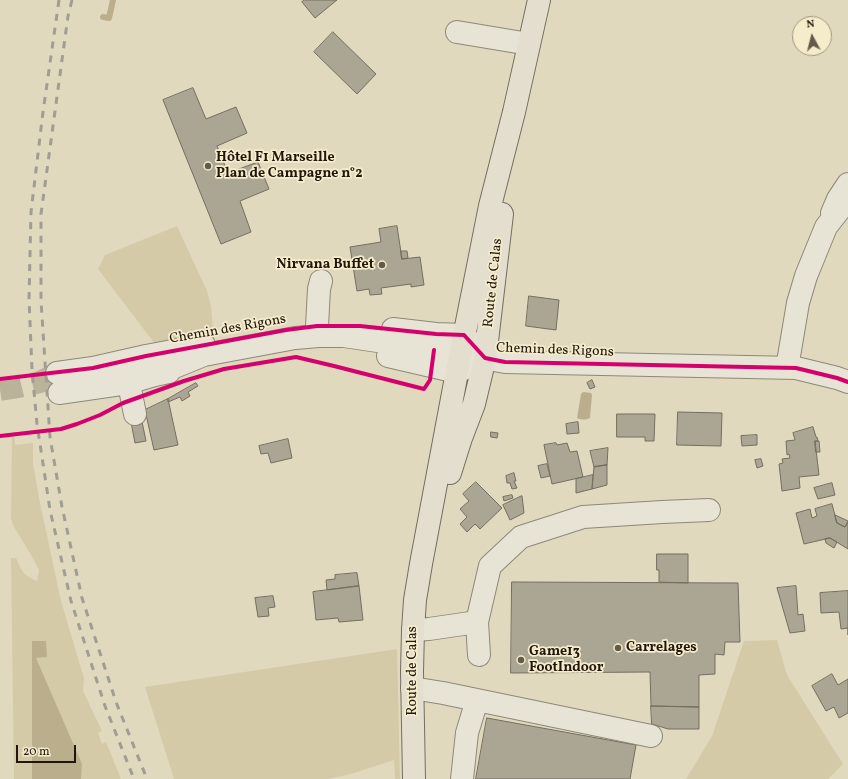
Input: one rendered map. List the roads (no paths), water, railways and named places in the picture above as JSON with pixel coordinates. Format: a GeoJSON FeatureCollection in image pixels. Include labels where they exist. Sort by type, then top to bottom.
{"type":"FeatureCollection","features":[{"type":"Feature","properties":{"kind":"main road","name":"Route de Calas"},"geometry":{"type":"LineString","coordinates":[[414,779],[412,688],[413,630],[421,564],[490,206],[514,112],[539,0]]}},
{"type":"Feature","properties":{"kind":"main road","name":"Route de Calas"},"geometry":{"type":"LineString","coordinates":[[421,564],[461,438],[474,404],[485,358],[514,112]]}},
{"type":"Feature","properties":{"kind":"street"},"geometry":{"type":"LineString","coordinates":[[457,32],[529,44]]}},
{"type":"Feature","properties":{"kind":"street"},"geometry":{"type":"LineString","coordinates":[[787,368],[798,303],[806,276],[835,205],[848,184]]}},
{"type":"Feature","properties":{"kind":"street"},"geometry":{"type":"LineString","coordinates":[[826,227],[840,209],[848,202]]}},
{"type":"Feature","properties":{"kind":"street"},"geometry":{"type":"LineString","coordinates":[[317,326],[321,281]]}},
{"type":"Feature","properties":{"kind":"street","name":"Chemin des Rigons"},"geometry":{"type":"LineString","coordinates":[[485,358],[461,354],[436,334],[360,326],[317,326],[230,340],[118,362],[93,368],[58,383],[128,383],[155,375],[204,355],[295,338],[319,336],[344,336],[505,362],[796,368],[838,378],[848,382]]}},
{"type":"Feature","properties":{"kind":"street"},"geometry":{"type":"LineString","coordinates":[[118,362],[124,371],[128,383],[135,414]]}},
{"type":"Feature","properties":{"kind":"street"},"geometry":{"type":"LineString","coordinates":[[479,656],[477,622],[490,566],[521,537],[584,517],[709,510]]}},
{"type":"Feature","properties":{"kind":"street"},"geometry":{"type":"LineString","coordinates":[[413,630],[477,622]]}},
{"type":"Feature","properties":{"kind":"street"},"geometry":{"type":"LineString","coordinates":[[412,688],[651,736]]}},
{"type":"Feature","properties":{"kind":"street"},"geometry":{"type":"LineString","coordinates":[[462,779],[467,733],[477,700]]}},
{"type":"Feature","properties":{"kind":"waterway"},"geometry":{"type":"LineString","coordinates":[[103,17],[109,18],[113,0]]}},
{"type":"Feature","properties":{"kind":"tunnel"},"geometry":{"type":"LineString","coordinates":[[0,390],[40,382],[57,373]]}},
{"type":"Feature","properties":{"kind":"railway"},"geometry":{"type":"LineString","coordinates":[[59,0],[31,212],[29,299],[32,370],[37,424],[50,510],[71,601],[105,706],[134,779]]}},
{"type":"Feature","properties":{"kind":"railway"},"geometry":{"type":"LineString","coordinates":[[72,0],[68,16],[41,214],[41,301],[50,437],[62,507],[82,598],[116,702],[147,779]]}},
{"type":"Feature","properties":{"kind":"place","name":"Hôtel F1 Marseille Plan de Campagne n°2"},"geometry":{"type":"Point","coordinates":[208,166]}},
{"type":"Feature","properties":{"kind":"place","name":"Nirvana Buffet"},"geometry":{"type":"Point","coordinates":[382,265]}},
{"type":"Feature","properties":{"kind":"place","name":"Carrelages"},"geometry":{"type":"Point","coordinates":[618,648]}},
{"type":"Feature","properties":{"kind":"place","name":"Game13 FootIndoor"},"geometry":{"type":"Point","coordinates":[521,660]}}]}
